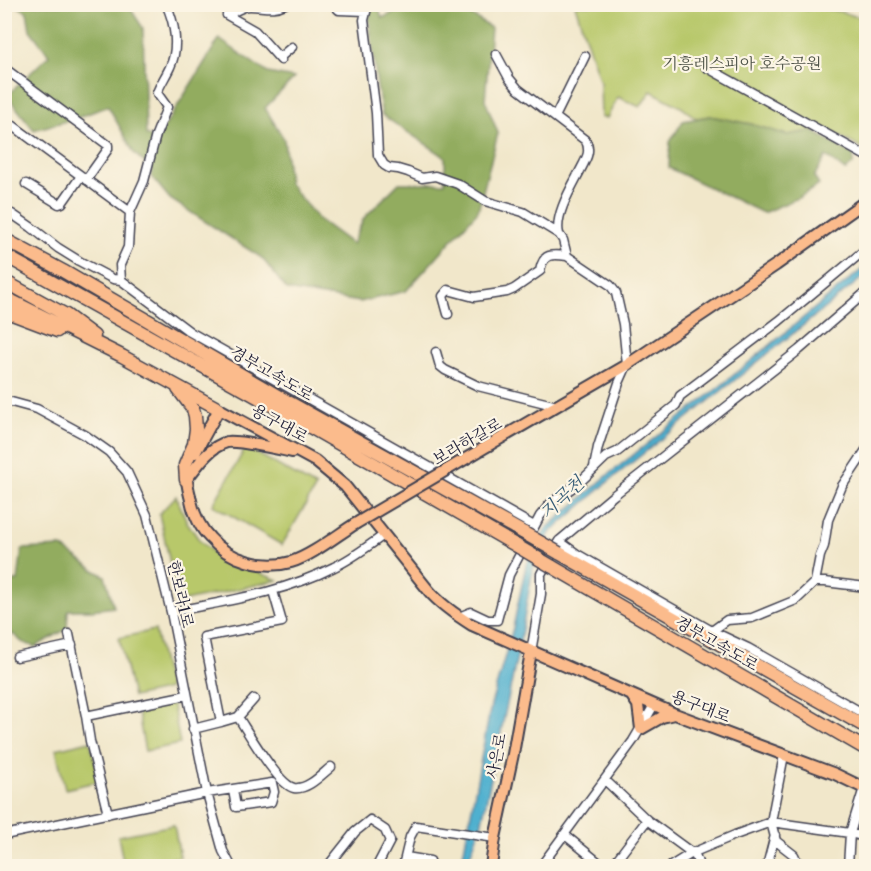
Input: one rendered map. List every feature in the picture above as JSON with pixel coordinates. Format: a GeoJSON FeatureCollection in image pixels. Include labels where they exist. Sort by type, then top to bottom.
{"type":"FeatureCollection","features":[{"type":"Feature","properties":{"kind":"highway","name":"경부고속도로"},"geometry":{"type":"LineString","coordinates":[[4,239],[271,392],[529,529],[867,727]]}},
{"type":"Feature","properties":{"kind":"highway","name":"경부고속도로"},"geometry":{"type":"LineString","coordinates":[[4,255],[277,408],[867,749]]}},
{"type":"Feature","properties":{"kind":"highway"},"geometry":{"type":"LineString","coordinates":[[4,281],[66,315],[122,356]]}},
{"type":"Feature","properties":{"kind":"highway","name":"용구대로"},"geometry":{"type":"LineString","coordinates":[[4,297],[122,356],[219,409]]}},
{"type":"Feature","properties":{"kind":"highway"},"geometry":{"type":"LineString","coordinates":[[4,311],[122,356]]}},
{"type":"Feature","properties":{"kind":"highway"},"geometry":{"type":"LineString","coordinates":[[175,386],[193,409],[195,416],[194,444],[185,465],[186,480]]}},
{"type":"Feature","properties":{"kind":"main road","name":"보라하갈로"},"geometry":{"type":"LineString","coordinates":[[186,480],[198,520],[209,537],[220,547],[256,564],[268,565],[293,561],[627,365],[867,201]]}},
{"type":"Feature","properties":{"kind":"main road","name":"용구대로"},"geometry":{"type":"LineString","coordinates":[[219,409],[315,461],[345,486],[433,596],[472,625],[675,714],[835,774],[865,788]]}},
{"type":"Feature","properties":{"kind":"main road"},"geometry":{"type":"LineString","coordinates":[[186,480],[187,467],[219,409]]}},
{"type":"Feature","properties":{"kind":"main road"},"geometry":{"type":"LineString","coordinates":[[186,480],[201,460],[229,441],[301,453]]}},
{"type":"Feature","properties":{"kind":"main road","name":"사은로"},"geometry":{"type":"LineString","coordinates":[[491,867],[491,837],[513,754],[528,650]]}},
{"type":"Feature","properties":{"kind":"main road"},"geometry":{"type":"LineString","coordinates":[[632,696],[638,705],[641,729],[662,717],[675,714]]}},
{"type":"Feature","properties":{"kind":"street"},"geometry":{"type":"LineString","coordinates":[[121,280],[120,265],[128,246],[130,212],[144,181],[156,135],[167,107],[157,93],[171,64],[175,48],[174,31],[166,4]]}},
{"type":"Feature","properties":{"kind":"street"},"geometry":{"type":"LineString","coordinates":[[285,4],[278,8],[259,8],[248,5],[227,15],[255,31],[280,59],[292,47]]}},
{"type":"Feature","properties":{"kind":"street"},"geometry":{"type":"LineString","coordinates":[[333,4],[339,10],[367,8],[364,20],[376,113],[378,154],[384,165],[422,178],[435,176],[458,184],[485,201],[523,212],[559,234]]}},
{"type":"Feature","properties":{"kind":"street"},"geometry":{"type":"LineString","coordinates":[[496,54],[514,85],[585,140],[588,145],[589,150],[565,201],[558,222],[559,234],[567,256]]}},
{"type":"Feature","properties":{"kind":"street"},"geometry":{"type":"LineString","coordinates":[[555,117],[585,56]]}},
{"type":"Feature","properties":{"kind":"street"},"geometry":{"type":"LineString","coordinates":[[706,67],[867,156]]}},
{"type":"Feature","properties":{"kind":"street"},"geometry":{"type":"LineString","coordinates":[[4,68],[108,145],[108,149],[62,203],[59,204],[26,183]]}},
{"type":"Feature","properties":{"kind":"street"},"geometry":{"type":"LineString","coordinates":[[4,118],[130,212]]}},
{"type":"Feature","properties":{"kind":"street"},"geometry":{"type":"LineString","coordinates":[[12,214],[58,248],[113,279],[121,280],[190,332],[529,529]]}},
{"type":"Feature","properties":{"kind":"street"},"geometry":{"type":"LineString","coordinates":[[498,637],[497,620],[509,575],[529,529],[550,504],[580,482],[606,457],[617,452],[676,405],[680,396],[867,249]]}},
{"type":"Feature","properties":{"kind":"street"},"geometry":{"type":"LineString","coordinates":[[448,314],[443,296],[448,290],[474,297],[507,292],[540,271],[541,263],[547,256],[567,256],[606,280],[616,293],[623,324],[627,365],[598,447],[594,467]]}},
{"type":"Feature","properties":{"kind":"street"},"geometry":{"type":"LineString","coordinates":[[528,650],[541,594],[541,574],[559,547],[614,495],[799,350],[867,292]]}},
{"type":"Feature","properties":{"kind":"street"},"geometry":{"type":"LineString","coordinates":[[436,352],[440,366],[478,386],[557,406]]}},
{"type":"Feature","properties":{"kind":"street","name":"한보라1로"},"geometry":{"type":"LineString","coordinates":[[4,400],[37,409],[85,435],[109,452],[127,472],[147,515],[171,612],[207,793],[223,851],[231,867]]}},
{"type":"Feature","properties":{"kind":"street"},"geometry":{"type":"LineString","coordinates":[[712,631],[727,620],[752,618],[796,600],[815,582],[828,520],[842,486],[867,450]]}},
{"type":"Feature","properties":{"kind":"street"},"geometry":{"type":"LineString","coordinates":[[171,612],[273,591],[306,580],[332,569],[384,535]]}},
{"type":"Feature","properties":{"kind":"street"},"geometry":{"type":"LineString","coordinates":[[559,547],[577,554],[867,715]]}},
{"type":"Feature","properties":{"kind":"street"},"geometry":{"type":"LineString","coordinates":[[815,582],[867,587]]}},
{"type":"Feature","properties":{"kind":"street"},"geometry":{"type":"LineString","coordinates":[[221,722],[204,637],[282,622],[273,591]]}},
{"type":"Feature","properties":{"kind":"street"},"geometry":{"type":"LineString","coordinates":[[459,617],[471,612],[488,620],[497,620]]}},
{"type":"Feature","properties":{"kind":"street"},"geometry":{"type":"LineString","coordinates":[[69,634],[90,741],[108,814]]}},
{"type":"Feature","properties":{"kind":"street"},"geometry":{"type":"LineString","coordinates":[[17,657],[72,645]]}},
{"type":"Feature","properties":{"kind":"street"},"geometry":{"type":"LineString","coordinates":[[86,716],[187,695]]}},
{"type":"Feature","properties":{"kind":"street"},"geometry":{"type":"LineString","coordinates":[[194,729],[238,717],[254,699]]}},
{"type":"Feature","properties":{"kind":"street"},"geometry":{"type":"LineString","coordinates":[[541,867],[641,729],[654,705]]}},
{"type":"Feature","properties":{"kind":"street"},"geometry":{"type":"LineString","coordinates":[[238,717],[276,773],[294,788],[303,787],[331,767]]}},
{"type":"Feature","properties":{"kind":"street"},"geometry":{"type":"LineString","coordinates":[[784,755],[771,822],[777,841],[794,855],[800,867]]}},
{"type":"Feature","properties":{"kind":"street"},"geometry":{"type":"LineString","coordinates":[[605,780],[647,820],[692,853],[699,867]]}},
{"type":"Feature","properties":{"kind":"street"},"geometry":{"type":"LineString","coordinates":[[4,835],[207,793],[272,783],[274,792],[271,802],[236,807],[233,790]]}},
{"type":"Feature","properties":{"kind":"street"},"geometry":{"type":"LineString","coordinates":[[848,867],[850,833],[865,788]]}},
{"type":"Feature","properties":{"kind":"street"},"geometry":{"type":"LineString","coordinates":[[328,867],[355,832],[370,820],[385,830],[390,841],[377,867]]}},
{"type":"Feature","properties":{"kind":"street"},"geometry":{"type":"LineString","coordinates":[[612,867],[647,820]]}},
{"type":"Feature","properties":{"kind":"street"},"geometry":{"type":"LineString","coordinates":[[671,867],[692,853],[771,822],[850,833],[867,839]]}},
{"type":"Feature","properties":{"kind":"street"},"geometry":{"type":"LineString","coordinates":[[403,867],[410,837],[417,826],[491,837]]}},
{"type":"Feature","properties":{"kind":"street"},"geometry":{"type":"LineString","coordinates":[[767,867],[775,834]]}},
{"type":"Feature","properties":{"kind":"street"},"geometry":{"type":"LineString","coordinates":[[565,835],[603,867]]}},
{"type":"Feature","properties":{"kind":"street"},"geometry":{"type":"LineString","coordinates":[[406,857],[430,861],[430,867]]}},
{"type":"Feature","properties":{"kind":"green space","name":"기흥레스피아 호수공원"},"geometry":{"type":"Polygon","coordinates":[[[799,4],[806,10],[819,8],[856,16],[866,15],[866,151],[825,128],[787,135],[751,124],[710,116],[696,118],[651,91],[640,107],[618,97],[607,118],[601,117],[600,82],[575,5],[799,4]]]}},
{"type":"Feature","properties":{"kind":"green space"},"geometry":{"type":"Polygon","coordinates":[[[16,5],[128,5],[143,28],[146,135],[158,141],[160,134],[219,39],[268,73],[294,78],[265,108],[284,139],[289,184],[318,219],[352,244],[364,218],[399,183],[445,183],[445,157],[382,115],[369,19],[372,5],[378,5],[382,18],[410,5],[456,5],[491,28],[485,100],[498,133],[478,211],[406,291],[360,302],[287,290],[262,258],[170,199],[151,176],[152,170],[134,153],[108,106],[77,118],[34,130],[7,96],[49,55],[30,30],[27,12],[16,5]]]}},
{"type":"Feature","properties":{"kind":"green space"},"geometry":{"type":"Polygon","coordinates":[[[710,116],[751,124],[787,135],[812,131],[854,155],[853,164],[845,171],[826,156],[814,177],[819,185],[798,198],[763,213],[669,168],[670,142],[683,121],[710,116]]]}},
{"type":"Feature","properties":{"kind":"green space"},"geometry":{"type":"Polygon","coordinates":[[[246,447],[316,487],[282,545],[213,505],[246,447]]]}},
{"type":"Feature","properties":{"kind":"green space"},"geometry":{"type":"Polygon","coordinates":[[[176,496],[187,522],[200,541],[220,558],[278,580],[185,601],[177,594],[159,514],[176,496]]]}},
{"type":"Feature","properties":{"kind":"green space"},"geometry":{"type":"Polygon","coordinates":[[[62,547],[105,576],[114,607],[68,610],[67,629],[35,647],[22,642],[13,634],[5,636],[5,581],[18,581],[22,549],[62,547]]]}},
{"type":"Feature","properties":{"kind":"green space"},"geometry":{"type":"Polygon","coordinates":[[[155,630],[169,689],[133,697],[119,638],[155,630]]]}},
{"type":"Feature","properties":{"kind":"green space"},"geometry":{"type":"Polygon","coordinates":[[[172,701],[180,744],[145,751],[137,708],[172,701]]]}},
{"type":"Feature","properties":{"kind":"green space"},"geometry":{"type":"Polygon","coordinates":[[[90,741],[100,781],[65,789],[56,749],[90,741]]]}},
{"type":"Feature","properties":{"kind":"green space"},"geometry":{"type":"Polygon","coordinates":[[[174,825],[180,857],[124,866],[118,836],[174,825]]]}},
{"type":"Feature","properties":{"kind":"water"},"geometry":{"type":"Polygon","coordinates":[[[866,266],[866,275],[609,481],[550,533],[533,569],[481,826],[466,866],[461,866],[491,705],[513,628],[526,565],[546,529],[609,474],[866,266]]]}},
{"type":"Feature","properties":{"kind":"water label","name":"지곡천"},"geometry":{"type":"Point","coordinates":[562,498]}}]}
